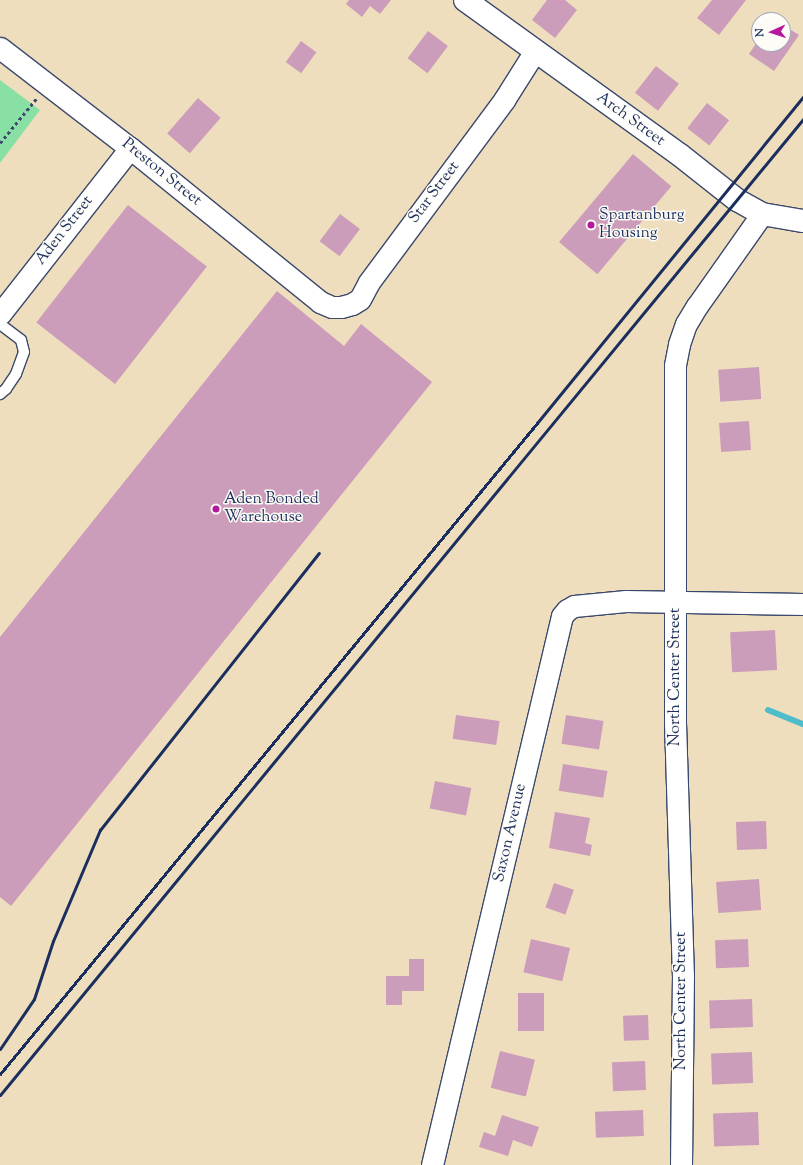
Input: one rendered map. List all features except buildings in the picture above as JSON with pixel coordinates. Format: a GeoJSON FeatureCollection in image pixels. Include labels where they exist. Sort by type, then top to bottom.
{"type":"FeatureCollection","features":[{"type":"Feature","properties":{"kind":"street","name":"Arch Street"},"geometry":{"type":"LineString","coordinates":[[465,0],[680,155],[737,200],[762,214],[803,221]]}},
{"type":"Feature","properties":{"kind":"street","name":"Preston Street"},"geometry":{"type":"LineString","coordinates":[[0,48],[130,148],[320,302]]}},
{"type":"Feature","properties":{"kind":"street","name":"Star Street"},"geometry":{"type":"LineString","coordinates":[[320,302],[332,307],[341,307],[352,304],[360,299],[369,282],[504,100],[535,51]]}},
{"type":"Feature","properties":{"kind":"street","name":"Aden Street"},"geometry":{"type":"LineString","coordinates":[[0,314],[130,148]]}},
{"type":"Feature","properties":{"kind":"street","name":"North Center Street"},"geometry":{"type":"LineString","coordinates":[[681,1165],[683,977],[675,722],[675,365],[679,344],[686,324],[762,214]]}},
{"type":"Feature","properties":{"kind":"street","name":"Saxon Avenue"},"geometry":{"type":"LineString","coordinates":[[432,1165],[562,616],[567,610],[574,606],[626,601],[803,604]]}},
{"type":"Feature","properties":{"kind":"lane"},"geometry":{"type":"LineString","coordinates":[[0,324],[21,340],[24,352],[16,374],[6,389],[0,394]]}},
{"type":"Feature","properties":{"kind":"path"},"geometry":{"type":"LineString","coordinates":[[0,143],[36,99]]}},
{"type":"Feature","properties":{"kind":"green space"},"geometry":{"type":"Polygon","coordinates":[[[0,80],[40,110],[0,163],[0,80]]]}},
{"type":"Feature","properties":{"kind":"waterway"},"geometry":{"type":"LineString","coordinates":[[768,710],[803,724]]}},
{"type":"Feature","properties":{"kind":"railway"},"geometry":{"type":"LineString","coordinates":[[0,1074],[537,423],[803,97]]}},
{"type":"Feature","properties":{"kind":"railway"},"geometry":{"type":"LineString","coordinates":[[0,1095],[803,119]]}},
{"type":"Feature","properties":{"kind":"railway"},"geometry":{"type":"LineString","coordinates":[[0,1049],[34,999],[53,941],[100,830],[319,553]]}},
{"type":"Feature","properties":{"kind":"place","name":"Spartanburg Housing"},"geometry":{"type":"Point","coordinates":[591,225]}},
{"type":"Feature","properties":{"kind":"place","name":"Aden Bonded Warehouse"},"geometry":{"type":"Point","coordinates":[216,509]}}]}
